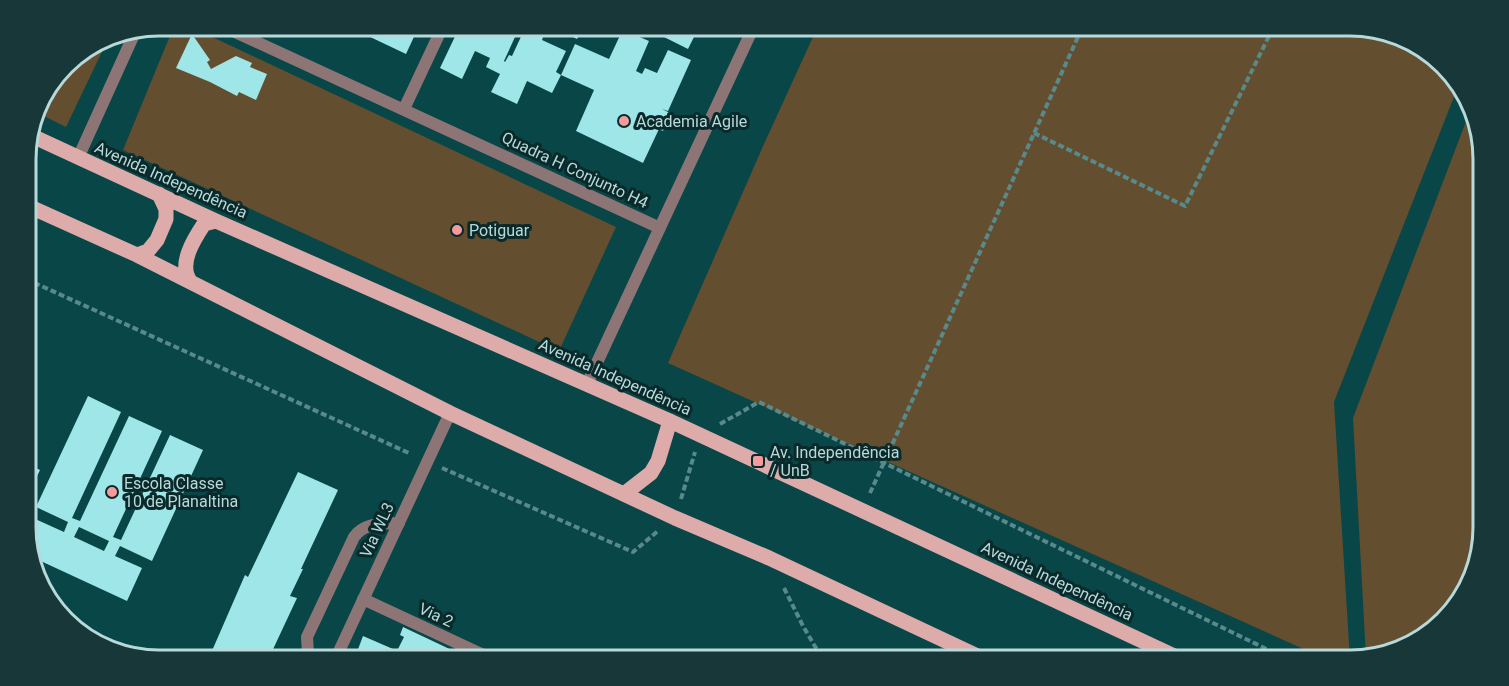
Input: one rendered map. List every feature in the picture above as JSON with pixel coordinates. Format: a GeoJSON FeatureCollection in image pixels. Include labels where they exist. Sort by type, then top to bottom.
{"type":"FeatureCollection","features":[{"type":"Feature","properties":{"kind":"main road","name":"Avenida Independência"},"geometry":{"type":"LineString","coordinates":[[38,139],[216,221],[670,421],[1162,650]]}},
{"type":"Feature","properties":{"kind":"main road"},"geometry":{"type":"LineString","coordinates":[[137,255],[148,251],[157,240],[166,219],[166,209],[159,194]]}},
{"type":"Feature","properties":{"kind":"main road"},"geometry":{"type":"LineString","coordinates":[[36,210],[190,281],[450,413],[965,650]]}},
{"type":"Feature","properties":{"kind":"main road"},"geometry":{"type":"LineString","coordinates":[[190,281],[185,268],[189,253],[204,224],[216,221]]}},
{"type":"Feature","properties":{"kind":"main road"},"geometry":{"type":"LineString","coordinates":[[624,494],[651,473],[658,461],[670,421]]}},
{"type":"Feature","properties":{"kind":"street","name":"Quadra H Conjunto H4"},"geometry":{"type":"LineString","coordinates":[[244,36],[660,228],[749,36]]}},
{"type":"Feature","properties":{"kind":"street"},"geometry":{"type":"LineString","coordinates":[[404,110],[438,36]]}},
{"type":"Feature","properties":{"kind":"street"},"geometry":{"type":"LineString","coordinates":[[78,158],[132,39]]}},
{"type":"Feature","properties":{"kind":"street"},"geometry":{"type":"LineString","coordinates":[[586,384],[660,228]]}},
{"type":"Feature","properties":{"kind":"street","name":"Via WL3"},"geometry":{"type":"LineString","coordinates":[[340,650],[450,413]]}},
{"type":"Feature","properties":{"kind":"street"},"geometry":{"type":"LineString","coordinates":[[308,650],[307,637],[354,537],[360,529],[368,525],[399,523]]}},
{"type":"Feature","properties":{"kind":"street","name":"Via 2"},"geometry":{"type":"LineString","coordinates":[[363,599],[473,650]]}},
{"type":"Feature","properties":{"kind":"path"},"geometry":{"type":"LineString","coordinates":[[862,510],[1078,36]]}},
{"type":"Feature","properties":{"kind":"path"},"geometry":{"type":"LineString","coordinates":[[1034,133],[1185,206],[1269,36]]}},
{"type":"Feature","properties":{"kind":"path"},"geometry":{"type":"LineString","coordinates":[[769,558],[817,650]]}},
{"type":"Feature","properties":{"kind":"shaded area"},"geometry":{"type":"Polygon","coordinates":[[[170,36],[210,36],[616,227],[559,351],[123,150],[170,36]]]}},
{"type":"Feature","properties":{"kind":"shaded area"},"geometry":{"type":"Polygon","coordinates":[[[813,36],[1358,36],[1397,45],[1425,61],[1455,94],[1334,402],[1349,650],[1306,650],[668,363],[813,36]]]}},
{"type":"Feature","properties":{"kind":"shaded area"},"geometry":{"type":"Polygon","coordinates":[[[103,50],[66,127],[44,116],[49,104],[66,78],[78,66],[103,50]]]}},
{"type":"Feature","properties":{"kind":"shaded area"},"geometry":{"type":"Polygon","coordinates":[[[1467,120],[1473,159],[1473,535],[1471,551],[1457,589],[1437,614],[1425,625],[1405,637],[1366,649],[1353,418],[1467,120]]]}},
{"type":"Feature","properties":{"kind":"building"},"geometry":{"type":"Polygon","coordinates":[[[191,36],[193,36],[210,60],[207,62],[211,69],[236,56],[252,63],[250,67],[267,74],[256,100],[239,92],[237,96],[176,68],[191,36]]]}},
{"type":"Feature","properties":{"kind":"building"},"geometry":{"type":"Polygon","coordinates":[[[368,36],[414,36],[406,54],[368,36]]]}},
{"type":"Feature","properties":{"kind":"building"},"geometry":{"type":"Polygon","coordinates":[[[455,36],[515,36],[505,62],[509,55],[512,56],[521,36],[543,36],[542,40],[566,51],[556,72],[561,75],[552,93],[527,81],[517,104],[491,92],[500,74],[486,67],[490,58],[475,51],[462,79],[440,68],[455,36]]]}},
{"type":"Feature","properties":{"kind":"building"},"geometry":{"type":"Polygon","coordinates":[[[620,36],[637,36],[649,41],[636,71],[642,74],[645,68],[657,73],[668,50],[691,60],[668,111],[662,109],[670,113],[663,131],[659,129],[643,163],[576,131],[594,90],[561,75],[575,44],[609,59],[620,36]]]}},
{"type":"Feature","properties":{"kind":"building"},"geometry":{"type":"Polygon","coordinates":[[[662,36],[694,36],[688,49],[662,36]]]}},
{"type":"Feature","properties":{"kind":"building"},"geometry":{"type":"Polygon","coordinates":[[[88,396],[121,412],[72,518],[80,521],[129,416],[162,431],[113,537],[121,540],[170,435],[203,450],[152,561],[120,546],[115,556],[142,568],[127,601],[41,561],[36,519],[64,532],[68,522],[36,507],[88,396]],[[79,527],[74,537],[104,551],[109,541],[79,527]]]}},
{"type":"Feature","properties":{"kind":"building"},"geometry":{"type":"Polygon","coordinates":[[[298,472],[338,490],[301,569],[303,569],[290,596],[297,598],[273,650],[212,650],[245,575],[248,577],[298,472]]]}},
{"type":"Feature","properties":{"kind":"building"},"geometry":{"type":"Polygon","coordinates":[[[403,627],[452,650],[398,650],[404,637],[400,635],[403,627]]]}},
{"type":"Feature","properties":{"kind":"building"},"geometry":{"type":"Polygon","coordinates":[[[363,636],[392,650],[358,650],[363,636]]]}},
{"type":"Feature","properties":{"kind":"place","name":"Academia Agile"},"geometry":{"type":"Point","coordinates":[624,121]}},
{"type":"Feature","properties":{"kind":"place","name":"Potiguar"},"geometry":{"type":"Point","coordinates":[457,230]}},
{"type":"Feature","properties":{"kind":"place","name":"Av. Independência / UnB"},"geometry":{"type":"Point","coordinates":[758,461]}},
{"type":"Feature","properties":{"kind":"place","name":"Escola Classe 10 de Planaltina"},"geometry":{"type":"Point","coordinates":[112,492]}}]}
